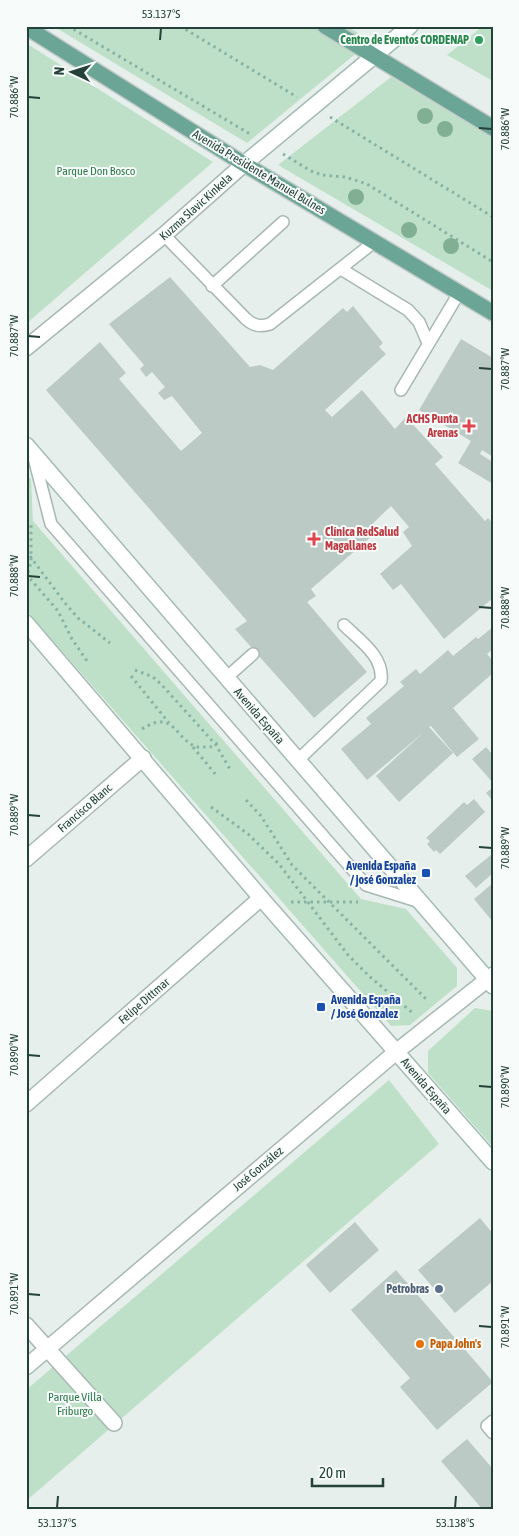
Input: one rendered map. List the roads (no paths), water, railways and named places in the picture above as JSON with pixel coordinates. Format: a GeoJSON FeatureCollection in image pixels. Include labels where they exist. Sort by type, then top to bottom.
{"type":"FeatureCollection","features":[{"type":"Feature","properties":{"kind":"main road"},"geometry":{"type":"LineString","coordinates":[[325,26],[493,128]]}},
{"type":"Feature","properties":{"kind":"main road","name":"Avenida Presidente Manuel Bulnes"},"geometry":{"type":"LineString","coordinates":[[26,27],[244,164],[493,313]]}},
{"type":"Feature","properties":{"kind":"street","name":"Kuzma Slavic Kinkela"},"geometry":{"type":"LineString","coordinates":[[26,348],[164,235],[244,164],[410,26]]}},
{"type":"Feature","properties":{"kind":"street","name":"Avenida España"},"geometry":{"type":"LineString","coordinates":[[29,449],[420,902],[491,980]]}},
{"type":"Feature","properties":{"kind":"street","name":"Avenida España"},"geometry":{"type":"LineString","coordinates":[[26,623],[128,740],[261,898],[493,1162]]}},
{"type":"Feature","properties":{"kind":"street","name":"Francisco Blanc"},"geometry":{"type":"LineString","coordinates":[[26,859],[143,758]]}},
{"type":"Feature","properties":{"kind":"street","name":"Felipe Dittmar"},"geometry":{"type":"LineString","coordinates":[[26,1104],[261,898]]}},
{"type":"Feature","properties":{"kind":"street","name":"José González"},"geometry":{"type":"LineString","coordinates":[[26,1367],[396,1052],[491,980]]}},
{"type":"Feature","properties":{"kind":"street"},"geometry":{"type":"LineString","coordinates":[[26,1325],[114,1423]]}},
{"type":"Feature","properties":{"kind":"lane"},"geometry":{"type":"LineString","coordinates":[[212,286],[283,222]]}},
{"type":"Feature","properties":{"kind":"lane"},"geometry":{"type":"LineString","coordinates":[[164,235],[246,319],[253,325],[262,327],[270,324],[374,242]]}},
{"type":"Feature","properties":{"kind":"lane"},"geometry":{"type":"LineString","coordinates":[[340,269],[408,310],[419,322],[428,344]]}},
{"type":"Feature","properties":{"kind":"lane"},"geometry":{"type":"LineString","coordinates":[[400,390],[459,293]]}},
{"type":"Feature","properties":{"kind":"lane"},"geometry":{"type":"LineString","coordinates":[[29,449],[51,524],[366,885],[420,902]]}},
{"type":"Feature","properties":{"kind":"lane"},"geometry":{"type":"LineString","coordinates":[[298,760],[381,681],[382,671],[377,657],[344,625]]}},
{"type":"Feature","properties":{"kind":"lane"},"geometry":{"type":"LineString","coordinates":[[226,678],[253,654]]}},
{"type":"Feature","properties":{"kind":"lane"},"geometry":{"type":"LineString","coordinates":[[493,1421],[487,1426],[493,1433]]}},
{"type":"Feature","properties":{"kind":"place","name":"Centro de Eventos CORDENAP"},"geometry":{"type":"Point","coordinates":[479,40]}},
{"type":"Feature","properties":{"kind":"place","name":"ACHS Punta Arenas"},"geometry":{"type":"Point","coordinates":[469,426]}},
{"type":"Feature","properties":{"kind":"place","name":"Clínica RedSalud Magallanes"},"geometry":{"type":"Point","coordinates":[314,539]}},
{"type":"Feature","properties":{"kind":"place","name":"Avenida España / josé Gonzalez"},"geometry":{"type":"Point","coordinates":[426,873]}},
{"type":"Feature","properties":{"kind":"place","name":"Avenida España / José Gonzalez"},"geometry":{"type":"Point","coordinates":[321,1007]}},
{"type":"Feature","properties":{"kind":"place","name":"Petrobras"},"geometry":{"type":"Point","coordinates":[439,1289]}},
{"type":"Feature","properties":{"kind":"place","name":"Papa John's"},"geometry":{"type":"Point","coordinates":[420,1344]}},
{"type":"Feature","properties":{"kind":"park label","name":"Parque Don Bosco"},"geometry":{"type":"Point","coordinates":[96,171]}},
{"type":"Feature","properties":{"kind":"park label","name":"Parque Villa Friburgo"},"geometry":{"type":"Point","coordinates":[75,1404]}}]}
